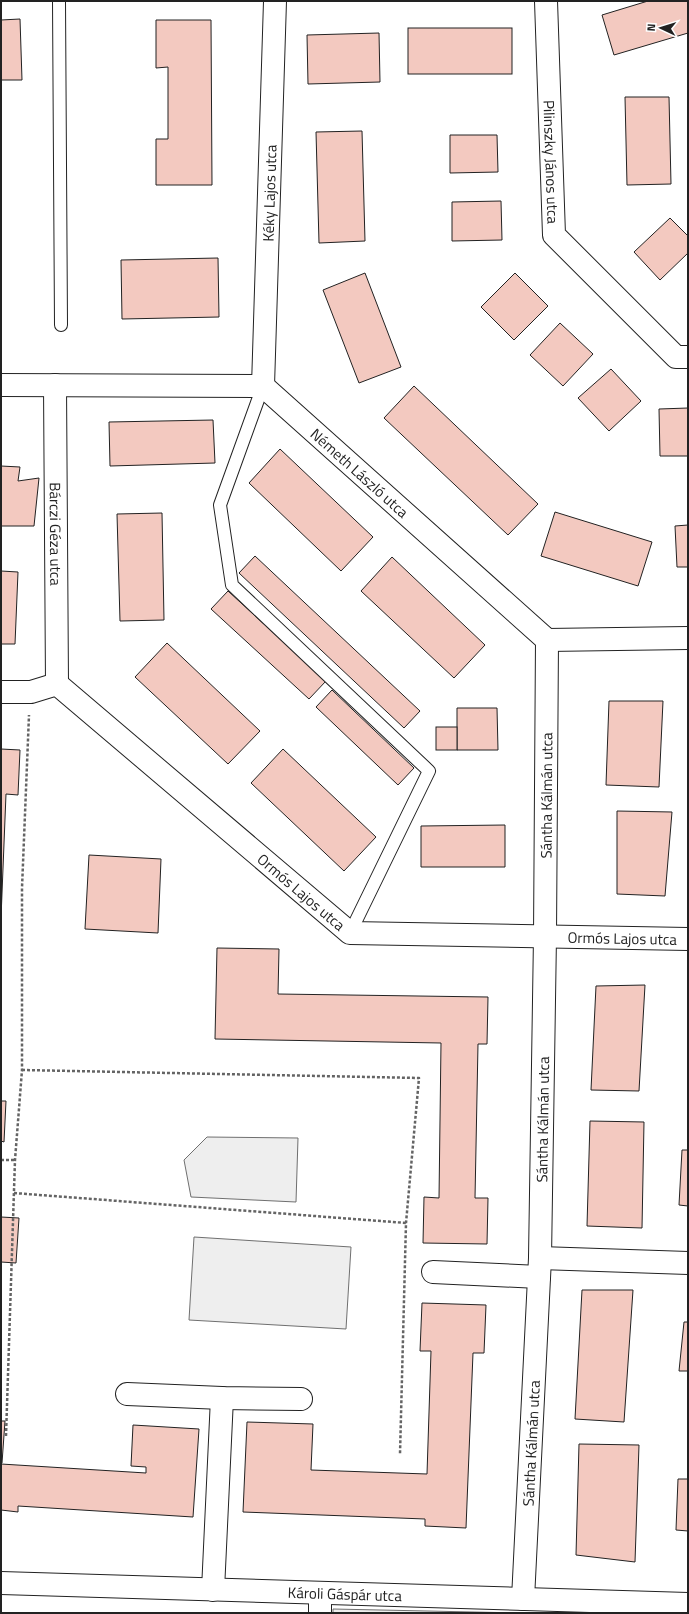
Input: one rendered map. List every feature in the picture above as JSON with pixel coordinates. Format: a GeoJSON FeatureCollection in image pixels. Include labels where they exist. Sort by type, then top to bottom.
{"type":"FeatureCollection","features":[{"type":"Feature","properties":{"kind":"street","name":"Kéky Lajos utca"},"geometry":{"type":"LineString","coordinates":[[264,386],[275,1]]}},
{"type":"Feature","properties":{"kind":"street","name":"Pilinszky János utca"},"geometry":{"type":"LineString","coordinates":[[546,1],[554,235],[676,357],[688,357]]}},
{"type":"Feature","properties":{"kind":"street"},"geometry":{"type":"LineString","coordinates":[[1,385],[264,386]]}},
{"type":"Feature","properties":{"kind":"street","name":"Bárczi Géza utca"},"geometry":{"type":"LineString","coordinates":[[54,385],[57,684]]}},
{"type":"Feature","properties":{"kind":"street","name":"Németh László utca"},"geometry":{"type":"LineString","coordinates":[[264,386],[546,640]]}},
{"type":"Feature","properties":{"kind":"street"},"geometry":{"type":"LineString","coordinates":[[546,640],[688,638]]}},
{"type":"Feature","properties":{"kind":"street","name":"Sántha Kálmán utca"},"geometry":{"type":"LineString","coordinates":[[523,1599],[539,1268],[545,936],[546,640]]}},
{"type":"Feature","properties":{"kind":"street"},"geometry":{"type":"LineString","coordinates":[[1,692],[30,692],[57,684]]}},
{"type":"Feature","properties":{"kind":"street","name":"Ormós Lajos utca"},"geometry":{"type":"LineString","coordinates":[[57,684],[350,933],[688,939]]}},
{"type":"Feature","properties":{"kind":"street"},"geometry":{"type":"LineString","coordinates":[[433,1272],[688,1263]]}},
{"type":"Feature","properties":{"kind":"street"},"geometry":{"type":"LineString","coordinates":[[128,1394],[222,1398],[301,1399]]}},
{"type":"Feature","properties":{"kind":"street"},"geometry":{"type":"LineString","coordinates":[[213,1590],[222,1398]]}},
{"type":"Feature","properties":{"kind":"street","name":"Károli Gáspár utca"},"geometry":{"type":"LineString","coordinates":[[1,1583],[213,1590],[320,1603],[523,1599],[688,1604]]}},
{"type":"Feature","properties":{"kind":"lane"},"geometry":{"type":"LineString","coordinates":[[60,1],[61,325]]}},
{"type":"Feature","properties":{"kind":"lane"},"geometry":{"type":"LineString","coordinates":[[264,386],[220,506],[232,585],[429,771],[350,933]]}},
{"type":"Feature","properties":{"kind":"path"},"geometry":{"type":"LineString","coordinates":[[6,1436],[14,1160],[22,1070],[22,888],[30,692]]}},
{"type":"Feature","properties":{"kind":"path"},"geometry":{"type":"LineString","coordinates":[[22,1070],[419,1078],[406,1223],[400,1454]]}},
{"type":"Feature","properties":{"kind":"path"},"geometry":{"type":"LineString","coordinates":[[1,1160],[14,1160]]}},
{"type":"Feature","properties":{"kind":"path"},"geometry":{"type":"LineString","coordinates":[[14,1193],[406,1223]]}},
{"type":"Feature","properties":{"kind":"shaded area"},"geometry":{"type":"Polygon","coordinates":[[[207,1137],[298,1138],[296,1202],[191,1197],[184,1160],[207,1137]]]}},
{"type":"Feature","properties":{"kind":"shaded area"},"geometry":{"type":"Polygon","coordinates":[[[194,1237],[351,1247],[346,1329],[189,1320],[194,1237]]]}},
{"type":"Feature","properties":{"kind":"shaded area"},"geometry":{"type":"Polygon","coordinates":[[[333,1609],[521,1613],[333,1613],[333,1609]]]}},
{"type":"Feature","properties":{"kind":"building"},"geometry":{"type":"Polygon","coordinates":[[[648,1],[688,1],[688,33],[614,55],[602,15],[648,1]]]}},
{"type":"Feature","properties":{"kind":"building"},"geometry":{"type":"Polygon","coordinates":[[[20,19],[22,80],[1,80],[1,20],[20,19]]]}},
{"type":"Feature","properties":{"kind":"building"},"geometry":{"type":"Polygon","coordinates":[[[156,20],[211,20],[212,185],[156,185],[156,139],[168,139],[168,67],[156,68],[156,20]]]}},
{"type":"Feature","properties":{"kind":"building"},"geometry":{"type":"Polygon","coordinates":[[[408,28],[512,28],[512,74],[408,74],[408,28]]]}},
{"type":"Feature","properties":{"kind":"building"},"geometry":{"type":"Polygon","coordinates":[[[379,33],[380,82],[308,84],[307,35],[379,33]]]}},
{"type":"Feature","properties":{"kind":"building"},"geometry":{"type":"Polygon","coordinates":[[[625,97],[669,97],[671,184],[627,185],[625,97]]]}},
{"type":"Feature","properties":{"kind":"building"},"geometry":{"type":"Polygon","coordinates":[[[362,131],[365,241],[319,243],[316,132],[362,131]]]}},
{"type":"Feature","properties":{"kind":"building"},"geometry":{"type":"Polygon","coordinates":[[[450,135],[497,135],[498,172],[450,173],[450,135]]]}},
{"type":"Feature","properties":{"kind":"building"},"geometry":{"type":"Polygon","coordinates":[[[501,201],[502,240],[452,241],[452,202],[501,201]]]}},
{"type":"Feature","properties":{"kind":"building"},"geometry":{"type":"Polygon","coordinates":[[[670,218],[688,236],[688,253],[660,280],[634,252],[670,218]]]}},
{"type":"Feature","properties":{"kind":"building"},"geometry":{"type":"Polygon","coordinates":[[[218,258],[219,317],[122,319],[121,260],[218,258]]]}},
{"type":"Feature","properties":{"kind":"building"},"geometry":{"type":"Polygon","coordinates":[[[365,273],[401,367],[359,383],[323,290],[365,273]]]}},
{"type":"Feature","properties":{"kind":"building"},"geometry":{"type":"Polygon","coordinates":[[[515,273],[548,306],[514,340],[481,307],[515,273]]]}},
{"type":"Feature","properties":{"kind":"building"},"geometry":{"type":"Polygon","coordinates":[[[560,323],[593,354],[563,386],[530,355],[560,323]]]}},
{"type":"Feature","properties":{"kind":"building"},"geometry":{"type":"Polygon","coordinates":[[[611,369],[641,401],[609,431],[578,398],[611,369]]]}},
{"type":"Feature","properties":{"kind":"building"},"geometry":{"type":"Polygon","coordinates":[[[414,386],[538,504],[508,535],[384,418],[414,386]]]}},
{"type":"Feature","properties":{"kind":"building"},"geometry":{"type":"Polygon","coordinates":[[[688,408],[688,456],[660,456],[659,409],[688,408]]]}},
{"type":"Feature","properties":{"kind":"building"},"geometry":{"type":"Polygon","coordinates":[[[213,420],[215,463],[110,466],[109,422],[213,420]]]}},
{"type":"Feature","properties":{"kind":"building"},"geometry":{"type":"Polygon","coordinates":[[[280,449],[373,537],[341,571],[249,483],[280,449]]]}},
{"type":"Feature","properties":{"kind":"building"},"geometry":{"type":"Polygon","coordinates":[[[1,466],[20,467],[18,481],[39,478],[34,526],[1,526],[1,466]]]}},
{"type":"Feature","properties":{"kind":"building"},"geometry":{"type":"Polygon","coordinates":[[[555,512],[652,542],[638,586],[541,556],[555,512]]]}},
{"type":"Feature","properties":{"kind":"building"},"geometry":{"type":"Polygon","coordinates":[[[162,513],[164,620],[120,621],[117,514],[162,513]]]}},
{"type":"Feature","properties":{"kind":"building"},"geometry":{"type":"Polygon","coordinates":[[[688,525],[688,567],[677,567],[675,526],[688,525]]]}},
{"type":"Feature","properties":{"kind":"building"},"geometry":{"type":"Polygon","coordinates":[[[255,556],[420,711],[404,728],[239,573],[255,556]]]}},
{"type":"Feature","properties":{"kind":"building"},"geometry":{"type":"Polygon","coordinates":[[[392,557],[485,645],[454,678],[361,591],[392,557]]]}},
{"type":"Feature","properties":{"kind":"building"},"geometry":{"type":"Polygon","coordinates":[[[1,571],[18,572],[15,644],[1,644],[1,571]]]}},
{"type":"Feature","properties":{"kind":"building"},"geometry":{"type":"Polygon","coordinates":[[[228,591],[326,681],[309,699],[211,609],[228,591]]]}},
{"type":"Feature","properties":{"kind":"building"},"geometry":{"type":"Polygon","coordinates":[[[167,643],[260,731],[228,764],[135,677],[167,643]]]}},
{"type":"Feature","properties":{"kind":"building"},"geometry":{"type":"Polygon","coordinates":[[[332,690],[414,768],[398,785],[316,707],[332,690]]]}},
{"type":"Feature","properties":{"kind":"building"},"geometry":{"type":"Polygon","coordinates":[[[609,701],[663,701],[659,787],[606,785],[609,701]]]}},
{"type":"Feature","properties":{"kind":"building"},"geometry":{"type":"Polygon","coordinates":[[[457,708],[497,708],[498,750],[457,750],[457,708]]]}},
{"type":"Feature","properties":{"kind":"building"},"geometry":{"type":"Polygon","coordinates":[[[436,727],[457,727],[457,750],[436,750],[436,727]]]}},
{"type":"Feature","properties":{"kind":"building"},"geometry":{"type":"Polygon","coordinates":[[[1,749],[20,750],[18,795],[6,794],[1,918],[1,749]]]}},
{"type":"Feature","properties":{"kind":"building"},"geometry":{"type":"Polygon","coordinates":[[[283,749],[376,837],[344,871],[251,783],[283,749]]]}},
{"type":"Feature","properties":{"kind":"building"},"geometry":{"type":"Polygon","coordinates":[[[617,811],[672,812],[665,896],[617,894],[617,811]]]}},
{"type":"Feature","properties":{"kind":"building"},"geometry":{"type":"Polygon","coordinates":[[[505,825],[505,867],[421,867],[421,826],[505,825]]]}},
{"type":"Feature","properties":{"kind":"building"},"geometry":{"type":"Polygon","coordinates":[[[89,855],[161,859],[158,933],[85,929],[89,855]]]}},
{"type":"Feature","properties":{"kind":"building"},"geometry":{"type":"Polygon","coordinates":[[[217,948],[279,949],[278,994],[488,997],[487,1044],[478,1044],[475,1198],[488,1198],[487,1244],[423,1243],[424,1197],[439,1198],[441,1043],[215,1039],[217,948]]]}},
{"type":"Feature","properties":{"kind":"building"},"geometry":{"type":"Polygon","coordinates":[[[645,985],[639,1091],[591,1090],[596,986],[645,985]]]}},
{"type":"Feature","properties":{"kind":"building"},"geometry":{"type":"Polygon","coordinates":[[[1,1101],[6,1101],[4,1142],[1,1141],[1,1101]]]}},
{"type":"Feature","properties":{"kind":"building"},"geometry":{"type":"Polygon","coordinates":[[[590,1121],[644,1122],[642,1228],[587,1226],[590,1121]]]}},
{"type":"Feature","properties":{"kind":"building"},"geometry":{"type":"Polygon","coordinates":[[[682,1150],[688,1150],[688,1206],[679,1205],[682,1150]]]}},
{"type":"Feature","properties":{"kind":"building"},"geometry":{"type":"Polygon","coordinates":[[[1,1217],[19,1218],[16,1263],[1,1262],[1,1217]]]}},
{"type":"Feature","properties":{"kind":"building"},"geometry":{"type":"Polygon","coordinates":[[[582,1290],[633,1290],[624,1422],[575,1419],[582,1290]]]}},
{"type":"Feature","properties":{"kind":"building"},"geometry":{"type":"Polygon","coordinates":[[[422,1303],[486,1305],[484,1353],[473,1353],[466,1528],[425,1526],[425,1519],[243,1512],[247,1422],[313,1424],[311,1470],[427,1474],[431,1351],[420,1351],[422,1303]]]}},
{"type":"Feature","properties":{"kind":"building"},"geometry":{"type":"Polygon","coordinates":[[[684,1322],[688,1322],[688,1371],[679,1371],[684,1322]]]}},
{"type":"Feature","properties":{"kind":"building"},"geometry":{"type":"Polygon","coordinates":[[[1,1421],[5,1421],[2,1463],[1,1463],[1,1421]]]}},
{"type":"Feature","properties":{"kind":"building"},"geometry":{"type":"Polygon","coordinates":[[[133,1425],[199,1429],[193,1517],[18,1506],[18,1512],[1,1510],[1,1464],[146,1473],[146,1467],[131,1466],[133,1425]]]}},
{"type":"Feature","properties":{"kind":"building"},"geometry":{"type":"Polygon","coordinates":[[[579,1444],[639,1445],[635,1562],[576,1555],[579,1444]]]}},
{"type":"Feature","properties":{"kind":"building"},"geometry":{"type":"Polygon","coordinates":[[[678,1479],[688,1479],[688,1531],[676,1530],[678,1479]]]}}]}
